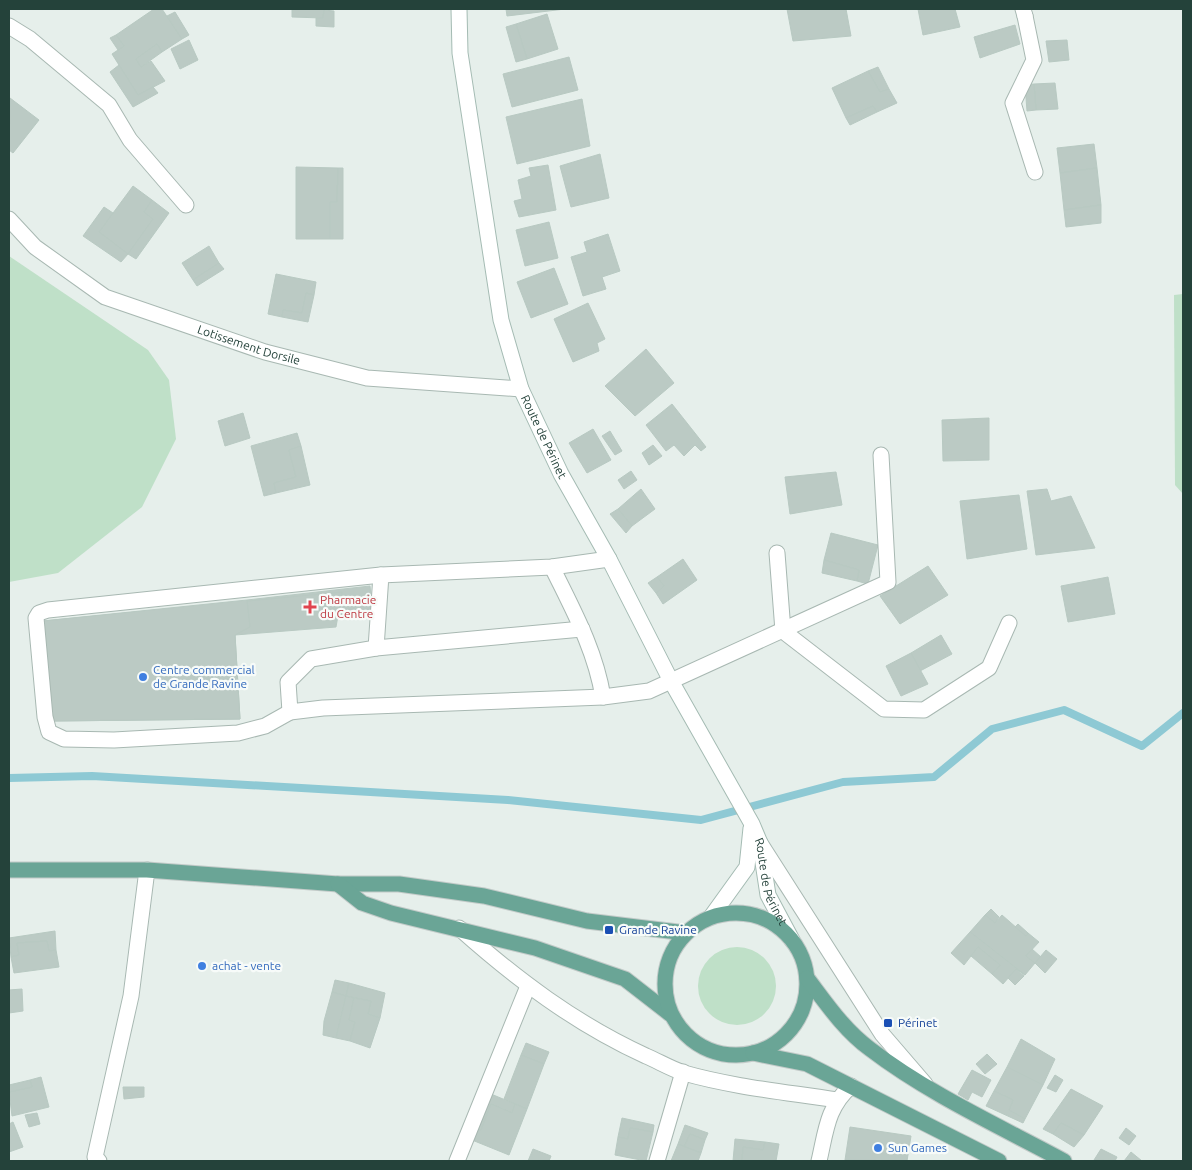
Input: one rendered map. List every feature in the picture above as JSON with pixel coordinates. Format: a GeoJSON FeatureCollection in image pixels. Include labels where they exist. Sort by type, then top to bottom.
{"type":"FeatureCollection","features":[{"type":"Feature","properties":{"kind":"main road"},"geometry":{"type":"LineString","coordinates":[[9,870],[147,870],[338,884],[399,884],[484,896],[588,921],[686,934]]}},
{"type":"Feature","properties":{"kind":"main road"},"geometry":{"type":"LineString","coordinates":[[338,884],[362,903],[391,913],[535,948],[625,979],[670,1014],[681,1030],[695,1044],[714,1052],[733,1056],[754,1053],[779,1041],[798,1020],[807,992],[807,978],[802,958],[792,940],[775,925],[755,916],[733,913],[711,917],[686,934],[672,951],[665,971],[664,993],[670,1014]]}},
{"type":"Feature","properties":{"kind":"main road"},"geometry":{"type":"LineString","coordinates":[[807,978],[840,1022],[869,1049],[928,1087],[1064,1161]]}},
{"type":"Feature","properties":{"kind":"main road"},"geometry":{"type":"LineString","coordinates":[[754,1053],[807,1064],[999,1161]]}},
{"type":"Feature","properties":{"kind":"street","name":"Route de Périnet"},"geometry":{"type":"LineString","coordinates":[[459,9],[460,53],[501,320],[520,389],[561,474],[609,559],[671,681],[750,821],[760,844],[768,895],[792,940]]}},
{"type":"Feature","properties":{"kind":"street"},"geometry":{"type":"LineString","coordinates":[[1024,12],[1034,60],[1013,103],[1035,172]]}},
{"type":"Feature","properties":{"kind":"street"},"geometry":{"type":"LineString","coordinates":[[9,26],[30,39],[109,105],[130,140],[186,205]]}},
{"type":"Feature","properties":{"kind":"street","name":"Lotissement Dorsile"},"geometry":{"type":"LineString","coordinates":[[9,219],[35,247],[106,297],[265,352],[367,378],[520,389]]}},
{"type":"Feature","properties":{"kind":"street"},"geometry":{"type":"LineString","coordinates":[[609,559],[552,567],[381,575],[48,610],[39,613],[36,618],[44,717],[49,732],[64,739],[114,740],[238,733],[265,726],[290,712],[323,708],[603,697],[649,691],[888,582],[881,455]]}},
{"type":"Feature","properties":{"kind":"street"},"geometry":{"type":"LineString","coordinates":[[777,553],[782,631],[884,709],[924,710],[989,668],[1009,623]]}},
{"type":"Feature","properties":{"kind":"street"},"geometry":{"type":"LineString","coordinates":[[552,567],[582,629],[598,668],[603,697]]}},
{"type":"Feature","properties":{"kind":"street"},"geometry":{"type":"LineString","coordinates":[[376,648],[381,575]]}},
{"type":"Feature","properties":{"kind":"street"},"geometry":{"type":"LineString","coordinates":[[290,712],[288,682],[311,659],[376,648],[582,629]]}},
{"type":"Feature","properties":{"kind":"street","name":"Route de Périnet"},"geometry":{"type":"LineString","coordinates":[[711,917],[747,867],[751,845],[750,821]]}},
{"type":"Feature","properties":{"kind":"street"},"geometry":{"type":"LineString","coordinates":[[760,844],[882,1034],[928,1087]]}},
{"type":"Feature","properties":{"kind":"street"},"geometry":{"type":"LineString","coordinates":[[99,1161],[95,1157],[131,996],[147,870]]}},
{"type":"Feature","properties":{"kind":"street"},"geometry":{"type":"LineString","coordinates":[[458,928],[528,986],[608,1038],[683,1072],[727,1082],[836,1100]]}},
{"type":"Feature","properties":{"kind":"street"},"geometry":{"type":"LineString","coordinates":[[457,1161],[528,986]]}},
{"type":"Feature","properties":{"kind":"street"},"geometry":{"type":"LineString","coordinates":[[657,1161],[683,1072]]}},
{"type":"Feature","properties":{"kind":"street"},"geometry":{"type":"LineString","coordinates":[[819,1161],[830,1112],[836,1100],[852,1086]]}},
{"type":"Feature","properties":{"kind":"green space"},"geometry":{"type":"Polygon","coordinates":[[[9,256],[148,350],[169,380],[176,439],[142,507],[58,573],[9,582],[9,256]]]}},
{"type":"Feature","properties":{"kind":"green space"},"geometry":{"type":"Polygon","coordinates":[[[1183,294],[1183,494],[1175,485],[1174,295],[1183,294]]]}},
{"type":"Feature","properties":{"kind":"green space"},"geometry":{"type":"Polygon","coordinates":[[[729,947],[745,947],[759,953],[770,964],[776,978],[776,994],[770,1008],[759,1019],[745,1025],[729,1025],[715,1019],[704,1008],[698,994],[698,978],[704,964],[715,953],[729,947]]]}},
{"type":"Feature","properties":{"kind":"building"},"geometry":{"type":"Polygon","coordinates":[[[154,9],[162,9],[182,39],[162,52],[157,44],[136,59],[141,67],[151,61],[165,81],[138,95],[112,54],[124,46],[116,35],[154,9]]]}},
{"type":"Feature","properties":{"kind":"building"},"geometry":{"type":"Polygon","coordinates":[[[292,9],[324,9],[323,18],[292,17],[292,9]]]}},
{"type":"Feature","properties":{"kind":"building"},"geometry":{"type":"Polygon","coordinates":[[[506,9],[565,9],[507,16],[506,9]]]}},
{"type":"Feature","properties":{"kind":"building"},"geometry":{"type":"Polygon","coordinates":[[[787,9],[846,9],[851,36],[793,41],[787,9]]]}},
{"type":"Feature","properties":{"kind":"building"},"geometry":{"type":"Polygon","coordinates":[[[918,9],[955,9],[960,27],[923,35],[918,9]]]}},
{"type":"Feature","properties":{"kind":"building"},"geometry":{"type":"Polygon","coordinates":[[[324,10],[334,11],[334,27],[316,26],[316,18],[323,18],[324,10]]]}},
{"type":"Feature","properties":{"kind":"building"},"geometry":{"type":"Polygon","coordinates":[[[175,12],[189,35],[182,39],[167,16],[175,12]]]}},
{"type":"Feature","properties":{"kind":"building"},"geometry":{"type":"Polygon","coordinates":[[[547,14],[558,49],[527,59],[516,24],[547,14]]]}},
{"type":"Feature","properties":{"kind":"building"},"geometry":{"type":"Polygon","coordinates":[[[516,24],[527,59],[516,62],[506,27],[516,24]]]}},
{"type":"Feature","properties":{"kind":"building"},"geometry":{"type":"Polygon","coordinates":[[[1015,25],[1020,44],[980,58],[974,37],[1015,25]]]}},
{"type":"Feature","properties":{"kind":"building"},"geometry":{"type":"Polygon","coordinates":[[[116,35],[124,46],[118,50],[110,38],[116,35]]]}},
{"type":"Feature","properties":{"kind":"building"},"geometry":{"type":"Polygon","coordinates":[[[189,40],[198,60],[180,69],[171,49],[189,40]]]}},
{"type":"Feature","properties":{"kind":"building"},"geometry":{"type":"Polygon","coordinates":[[[1067,40],[1069,60],[1049,62],[1046,41],[1067,40]]]}},
{"type":"Feature","properties":{"kind":"building"},"geometry":{"type":"Polygon","coordinates":[[[157,44],[162,52],[141,67],[136,59],[157,44]]]}},
{"type":"Feature","properties":{"kind":"building"},"geometry":{"type":"Polygon","coordinates":[[[569,57],[578,90],[512,107],[503,74],[569,57]]]}},
{"type":"Feature","properties":{"kind":"building"},"geometry":{"type":"Polygon","coordinates":[[[119,65],[138,95],[153,87],[158,93],[133,107],[110,72],[119,65]]]}},
{"type":"Feature","properties":{"kind":"building"},"geometry":{"type":"Polygon","coordinates":[[[878,67],[889,89],[880,92],[868,71],[878,67]]]}},
{"type":"Feature","properties":{"kind":"building"},"geometry":{"type":"Polygon","coordinates":[[[868,71],[880,92],[889,89],[897,103],[877,112],[873,106],[846,118],[832,88],[868,71]]]}},
{"type":"Feature","properties":{"kind":"building"},"geometry":{"type":"Polygon","coordinates":[[[1055,83],[1058,109],[1036,110],[1034,84],[1055,83]]]}},
{"type":"Feature","properties":{"kind":"building"},"geometry":{"type":"Polygon","coordinates":[[[1034,84],[1036,110],[1027,111],[1025,85],[1034,84]]]}},
{"type":"Feature","properties":{"kind":"building"},"geometry":{"type":"Polygon","coordinates":[[[10,98],[39,120],[13,153],[9,150],[10,98]]]}},
{"type":"Feature","properties":{"kind":"building"},"geometry":{"type":"Polygon","coordinates":[[[582,99],[590,146],[517,164],[506,117],[582,99]]]}},
{"type":"Feature","properties":{"kind":"building"},"geometry":{"type":"Polygon","coordinates":[[[873,106],[877,112],[850,125],[846,118],[873,106]]]}},
{"type":"Feature","properties":{"kind":"building"},"geometry":{"type":"Polygon","coordinates":[[[1094,144],[1097,168],[1060,173],[1057,148],[1094,144]]]}},
{"type":"Feature","properties":{"kind":"building"},"geometry":{"type":"Polygon","coordinates":[[[600,154],[609,198],[571,207],[560,166],[600,154]]]}},
{"type":"Feature","properties":{"kind":"building"},"geometry":{"type":"Polygon","coordinates":[[[548,165],[556,210],[519,217],[514,201],[522,199],[518,180],[531,176],[529,168],[548,165]]]}},
{"type":"Feature","properties":{"kind":"building"},"geometry":{"type":"Polygon","coordinates":[[[296,167],[338,168],[337,202],[330,202],[330,239],[296,239],[296,167]]]}},
{"type":"Feature","properties":{"kind":"building"},"geometry":{"type":"Polygon","coordinates":[[[338,168],[343,168],[343,239],[330,239],[330,202],[337,202],[338,168]]]}},
{"type":"Feature","properties":{"kind":"building"},"geometry":{"type":"Polygon","coordinates":[[[1097,168],[1101,205],[1064,210],[1060,173],[1097,168]]]}},
{"type":"Feature","properties":{"kind":"building"},"geometry":{"type":"Polygon","coordinates":[[[133,186],[152,200],[144,212],[153,219],[128,254],[99,232],[133,186]]]}},
{"type":"Feature","properties":{"kind":"building"},"geometry":{"type":"Polygon","coordinates":[[[152,200],[169,213],[136,259],[128,254],[153,219],[144,212],[152,200]]]}},
{"type":"Feature","properties":{"kind":"building"},"geometry":{"type":"Polygon","coordinates":[[[1101,205],[1101,223],[1066,227],[1064,210],[1101,205]]]}},
{"type":"Feature","properties":{"kind":"building"},"geometry":{"type":"Polygon","coordinates":[[[104,207],[113,213],[99,232],[128,254],[121,262],[83,236],[104,207]]]}},
{"type":"Feature","properties":{"kind":"building"},"geometry":{"type":"Polygon","coordinates":[[[549,222],[558,258],[525,266],[516,230],[549,222]]]}},
{"type":"Feature","properties":{"kind":"building"},"geometry":{"type":"Polygon","coordinates":[[[608,234],[620,271],[602,277],[606,289],[583,296],[571,257],[587,252],[584,242],[608,234]]]}},
{"type":"Feature","properties":{"kind":"building"},"geometry":{"type":"Polygon","coordinates":[[[209,246],[219,263],[193,280],[182,263],[209,246]]]}},
{"type":"Feature","properties":{"kind":"building"},"geometry":{"type":"Polygon","coordinates":[[[219,263],[224,269],[197,286],[193,280],[219,263]]]}},
{"type":"Feature","properties":{"kind":"building"},"geometry":{"type":"Polygon","coordinates":[[[554,268],[568,304],[531,318],[517,282],[554,268]]]}},
{"type":"Feature","properties":{"kind":"building"},"geometry":{"type":"Polygon","coordinates":[[[276,274],[316,282],[314,295],[306,293],[302,313],[283,310],[282,317],[268,314],[276,274]]]}},
{"type":"Feature","properties":{"kind":"building"},"geometry":{"type":"Polygon","coordinates":[[[306,293],[314,295],[308,322],[282,317],[283,310],[302,313],[306,293]]]}},
{"type":"Feature","properties":{"kind":"building"},"geometry":{"type":"Polygon","coordinates":[[[588,303],[605,339],[597,343],[599,351],[573,362],[554,319],[588,303]]]}},
{"type":"Feature","properties":{"kind":"building"},"geometry":{"type":"Polygon","coordinates":[[[646,349],[674,383],[635,416],[605,386],[646,349]]]}},
{"type":"Feature","properties":{"kind":"building"},"geometry":{"type":"Polygon","coordinates":[[[672,404],[706,447],[701,451],[695,445],[684,456],[674,445],[666,451],[646,425],[672,404]]]}},
{"type":"Feature","properties":{"kind":"building"},"geometry":{"type":"Polygon","coordinates":[[[243,413],[250,438],[225,446],[218,421],[243,413]]]}},
{"type":"Feature","properties":{"kind":"building"},"geometry":{"type":"Polygon","coordinates":[[[989,418],[989,460],[943,461],[942,420],[989,418]]]}},
{"type":"Feature","properties":{"kind":"building"},"geometry":{"type":"Polygon","coordinates":[[[593,429],[611,460],[587,473],[569,443],[593,429]]]}},
{"type":"Feature","properties":{"kind":"building"},"geometry":{"type":"Polygon","coordinates":[[[610,431],[622,451],[615,455],[602,436],[610,431]]]}},
{"type":"Feature","properties":{"kind":"building"},"geometry":{"type":"Polygon","coordinates":[[[297,433],[301,446],[289,450],[296,477],[274,483],[276,493],[264,496],[251,446],[297,433]]]}},
{"type":"Feature","properties":{"kind":"building"},"geometry":{"type":"Polygon","coordinates":[[[653,445],[662,456],[649,465],[642,453],[653,445]]]}},
{"type":"Feature","properties":{"kind":"building"},"geometry":{"type":"Polygon","coordinates":[[[301,446],[310,485],[276,493],[274,483],[296,477],[289,450],[301,446]]]}},
{"type":"Feature","properties":{"kind":"building"},"geometry":{"type":"Polygon","coordinates":[[[631,471],[637,480],[624,489],[618,480],[631,471]]]}},
{"type":"Feature","properties":{"kind":"building"},"geometry":{"type":"Polygon","coordinates":[[[836,472],[842,505],[790,514],[785,477],[836,472]]]}},
{"type":"Feature","properties":{"kind":"building"},"geometry":{"type":"Polygon","coordinates":[[[641,489],[655,509],[632,526],[618,509],[641,489]]]}},
{"type":"Feature","properties":{"kind":"building"},"geometry":{"type":"Polygon","coordinates":[[[1047,489],[1051,501],[1071,496],[1095,548],[1036,555],[1027,491],[1047,489]]]}},
{"type":"Feature","properties":{"kind":"building"},"geometry":{"type":"Polygon","coordinates":[[[1019,495],[1027,549],[967,559],[960,501],[1019,495]]]}},
{"type":"Feature","properties":{"kind":"building"},"geometry":{"type":"Polygon","coordinates":[[[618,509],[632,526],[626,533],[610,514],[618,509]]]}},
{"type":"Feature","properties":{"kind":"building"},"geometry":{"type":"Polygon","coordinates":[[[831,533],[878,545],[868,584],[857,581],[859,570],[824,560],[831,533]]]}},
{"type":"Feature","properties":{"kind":"building"},"geometry":{"type":"Polygon","coordinates":[[[683,559],[697,580],[663,604],[656,593],[664,586],[657,577],[683,559]]]}},
{"type":"Feature","properties":{"kind":"building"},"geometry":{"type":"Polygon","coordinates":[[[824,560],[859,570],[857,581],[822,573],[824,560]]]}},
{"type":"Feature","properties":{"kind":"building"},"geometry":{"type":"Polygon","coordinates":[[[928,566],[948,595],[900,624],[880,596],[928,566]]]}},
{"type":"Feature","properties":{"kind":"building"},"geometry":{"type":"Polygon","coordinates":[[[657,577],[664,586],[656,593],[648,583],[657,577]]]}},
{"type":"Feature","properties":{"kind":"building"},"geometry":{"type":"Polygon","coordinates":[[[1108,577],[1115,614],[1068,622],[1061,586],[1108,577]]]}},
{"type":"Feature","properties":{"kind":"building","name":"Pharmacie du Centre"},"geometry":{"type":"Polygon","coordinates":[[[370,586],[373,614],[250,627],[247,600],[370,586]]]}},
{"type":"Feature","properties":{"kind":"building","name":"Centre commercial de Grande Ravine"},"geometry":{"type":"Polygon","coordinates":[[[342,592],[336,627],[235,635],[240,719],[53,721],[43,621],[342,592]]]}},
{"type":"Feature","properties":{"kind":"building","name":"Centre commercial de Grande Ravine"},"geometry":{"type":"Polygon","coordinates":[[[247,600],[250,627],[235,635],[240,719],[53,721],[43,621],[247,600]]]}},
{"type":"Feature","properties":{"kind":"building"},"geometry":{"type":"Polygon","coordinates":[[[941,635],[952,654],[920,671],[911,653],[941,635]]]}},
{"type":"Feature","properties":{"kind":"building"},"geometry":{"type":"Polygon","coordinates":[[[911,653],[928,684],[901,696],[886,666],[911,653]]]}},
{"type":"Feature","properties":{"kind":"building"},"geometry":{"type":"Polygon","coordinates":[[[991,909],[999,917],[995,923],[985,915],[991,909]]]}},
{"type":"Feature","properties":{"kind":"building"},"geometry":{"type":"Polygon","coordinates":[[[985,915],[995,923],[1002,915],[1026,936],[1028,933],[1039,942],[1026,956],[1035,963],[1025,975],[970,932],[985,915]]]}},
{"type":"Feature","properties":{"kind":"building"},"geometry":{"type":"Polygon","coordinates":[[[1018,924],[1028,933],[1026,936],[1015,927],[1018,924]]]}},
{"type":"Feature","properties":{"kind":"building"},"geometry":{"type":"Polygon","coordinates":[[[55,931],[56,950],[49,951],[47,941],[17,943],[19,955],[11,957],[9,938],[55,931]]]}},
{"type":"Feature","properties":{"kind":"building"},"geometry":{"type":"Polygon","coordinates":[[[970,932],[1025,975],[1016,969],[1003,984],[992,974],[1000,965],[978,947],[964,965],[951,953],[970,932]]]}},
{"type":"Feature","properties":{"kind":"building"},"geometry":{"type":"Polygon","coordinates":[[[47,941],[49,951],[56,950],[59,967],[14,973],[11,957],[19,955],[17,943],[47,941]]]}},
{"type":"Feature","properties":{"kind":"building"},"geometry":{"type":"Polygon","coordinates":[[[978,947],[1000,965],[992,974],[971,956],[978,947]]]}},
{"type":"Feature","properties":{"kind":"building"},"geometry":{"type":"Polygon","coordinates":[[[1032,949],[1041,957],[1035,963],[1026,956],[1032,949]]]}},
{"type":"Feature","properties":{"kind":"building"},"geometry":{"type":"Polygon","coordinates":[[[1046,950],[1057,959],[1045,973],[1035,963],[1046,950]]]}},
{"type":"Feature","properties":{"kind":"building"},"geometry":{"type":"Polygon","coordinates":[[[1016,969],[1024,976],[1015,985],[1008,978],[1016,969]]]}},
{"type":"Feature","properties":{"kind":"building"},"geometry":{"type":"Polygon","coordinates":[[[335,980],[349,983],[346,996],[332,992],[335,980]]]}},
{"type":"Feature","properties":{"kind":"building"},"geometry":{"type":"Polygon","coordinates":[[[349,983],[385,993],[380,1018],[368,1014],[371,1001],[346,996],[349,983]]]}},
{"type":"Feature","properties":{"kind":"building"},"geometry":{"type":"Polygon","coordinates":[[[22,989],[23,1011],[9,1013],[9,990],[22,989]]]}},
{"type":"Feature","properties":{"kind":"building"},"geometry":{"type":"Polygon","coordinates":[[[332,992],[346,996],[336,1038],[323,1035],[324,1021],[332,992]]]}},
{"type":"Feature","properties":{"kind":"building"},"geometry":{"type":"Polygon","coordinates":[[[346,996],[354,998],[349,1020],[355,1022],[350,1041],[336,1038],[346,996]]]}},
{"type":"Feature","properties":{"kind":"building"},"geometry":{"type":"Polygon","coordinates":[[[354,998],[371,1001],[368,1014],[380,1018],[370,1048],[350,1041],[355,1022],[349,1020],[354,998]]]}},
{"type":"Feature","properties":{"kind":"building"},"geometry":{"type":"Polygon","coordinates":[[[1021,1039],[1055,1059],[1043,1085],[1007,1067],[1021,1039]]]}},
{"type":"Feature","properties":{"kind":"building"},"geometry":{"type":"Polygon","coordinates":[[[526,1043],[549,1052],[544,1064],[521,1055],[526,1043]]]}},
{"type":"Feature","properties":{"kind":"building"},"geometry":{"type":"Polygon","coordinates":[[[987,1054],[997,1064],[985,1074],[976,1064],[987,1054]]]}},
{"type":"Feature","properties":{"kind":"building"},"geometry":{"type":"Polygon","coordinates":[[[521,1055],[544,1064],[527,1109],[504,1099],[521,1055]]]}},
{"type":"Feature","properties":{"kind":"building"},"geometry":{"type":"Polygon","coordinates":[[[1007,1067],[1043,1085],[1025,1119],[1009,1110],[1013,1100],[994,1091],[1007,1067]]]}},
{"type":"Feature","properties":{"kind":"building"},"geometry":{"type":"Polygon","coordinates":[[[972,1070],[991,1080],[982,1097],[972,1092],[968,1100],[958,1094],[972,1070]]]}},
{"type":"Feature","properties":{"kind":"building"},"geometry":{"type":"Polygon","coordinates":[[[1055,1075],[1063,1080],[1056,1092],[1047,1088],[1055,1075]]]}},
{"type":"Feature","properties":{"kind":"building"},"geometry":{"type":"Polygon","coordinates":[[[41,1077],[49,1107],[12,1116],[9,1092],[32,1087],[30,1080],[41,1077]]]}},
{"type":"Feature","properties":{"kind":"building"},"geometry":{"type":"Polygon","coordinates":[[[30,1080],[32,1087],[9,1092],[9,1085],[30,1080]]]}},
{"type":"Feature","properties":{"kind":"building"},"geometry":{"type":"Polygon","coordinates":[[[123,1087],[144,1087],[144,1097],[124,1099],[123,1087]]]}},
{"type":"Feature","properties":{"kind":"building"},"geometry":{"type":"Polygon","coordinates":[[[1071,1089],[1103,1106],[1084,1135],[1061,1123],[1053,1134],[1043,1129],[1071,1089]]]}},
{"type":"Feature","properties":{"kind":"building"},"geometry":{"type":"Polygon","coordinates":[[[994,1091],[1013,1100],[1009,1110],[1025,1119],[1023,1123],[986,1106],[994,1091]]]}},
{"type":"Feature","properties":{"kind":"building"},"geometry":{"type":"Polygon","coordinates":[[[491,1094],[515,1104],[512,1113],[491,1104],[481,1130],[477,1129],[491,1094]]]}},
{"type":"Feature","properties":{"kind":"building"},"geometry":{"type":"Polygon","coordinates":[[[491,1104],[512,1113],[515,1104],[527,1109],[509,1155],[472,1140],[477,1129],[481,1130],[491,1104]]]}},
{"type":"Feature","properties":{"kind":"building"},"geometry":{"type":"Polygon","coordinates":[[[37,1113],[40,1124],[29,1127],[25,1115],[37,1113]]]}},
{"type":"Feature","properties":{"kind":"building"},"geometry":{"type":"Polygon","coordinates":[[[622,1118],[654,1125],[653,1132],[630,1128],[628,1139],[618,1137],[622,1118]]]}},
{"type":"Feature","properties":{"kind":"building"},"geometry":{"type":"Polygon","coordinates":[[[13,1122],[23,1147],[9,1152],[9,1124],[13,1122]]]}},
{"type":"Feature","properties":{"kind":"building"},"geometry":{"type":"Polygon","coordinates":[[[1061,1123],[1084,1135],[1074,1147],[1053,1134],[1061,1123]]]}},
{"type":"Feature","properties":{"kind":"building"},"geometry":{"type":"Polygon","coordinates":[[[685,1125],[708,1133],[705,1140],[690,1134],[684,1147],[678,1144],[685,1125]]]}},
{"type":"Feature","properties":{"kind":"building","name":"Sun Games"},"geometry":{"type":"Polygon","coordinates":[[[850,1127],[911,1136],[907,1161],[845,1160],[850,1127]]]}},
{"type":"Feature","properties":{"kind":"building"},"geometry":{"type":"Polygon","coordinates":[[[630,1128],[653,1132],[646,1161],[615,1155],[618,1137],[628,1139],[630,1128]]]}},
{"type":"Feature","properties":{"kind":"building"},"geometry":{"type":"Polygon","coordinates":[[[1126,1128],[1136,1136],[1129,1145],[1119,1138],[1126,1128]]]}},
{"type":"Feature","properties":{"kind":"building"},"geometry":{"type":"Polygon","coordinates":[[[690,1134],[705,1140],[701,1153],[684,1147],[690,1134]]]}},
{"type":"Feature","properties":{"kind":"building"},"geometry":{"type":"Polygon","coordinates":[[[735,1139],[765,1142],[763,1150],[743,1147],[742,1161],[733,1161],[735,1139]]]}},
{"type":"Feature","properties":{"kind":"building"},"geometry":{"type":"Polygon","coordinates":[[[765,1142],[779,1144],[776,1161],[742,1161],[743,1147],[763,1150],[765,1142]]]}},
{"type":"Feature","properties":{"kind":"building"},"geometry":{"type":"Polygon","coordinates":[[[678,1144],[701,1153],[698,1161],[671,1161],[678,1144]]]}},
{"type":"Feature","properties":{"kind":"building"},"geometry":{"type":"Polygon","coordinates":[[[533,1149],[551,1156],[549,1161],[528,1161],[533,1149]]]}},
{"type":"Feature","properties":{"kind":"building"},"geometry":{"type":"Polygon","coordinates":[[[1101,1149],[1117,1157],[1115,1161],[1094,1160],[1101,1149]]]}},
{"type":"Feature","properties":{"kind":"building"},"geometry":{"type":"Polygon","coordinates":[[[1131,1152],[1142,1161],[1124,1161],[1131,1152]]]}},
{"type":"Feature","properties":{"kind":"waterway"},"geometry":{"type":"LineString","coordinates":[[9,778],[92,776],[508,800],[701,820],[843,782],[934,777],[992,729],[1064,710],[1142,746],[1183,713]]}},
{"type":"Feature","properties":{"kind":"place","name":"Pharmacie du Centre"},"geometry":{"type":"Point","coordinates":[310,607]}},
{"type":"Feature","properties":{"kind":"place","name":"Centre commercial de Grande Ravine"},"geometry":{"type":"Point","coordinates":[143,677]}},
{"type":"Feature","properties":{"kind":"place","name":"Grande Ravine"},"geometry":{"type":"Point","coordinates":[609,930]}},
{"type":"Feature","properties":{"kind":"place","name":"achat - vente"},"geometry":{"type":"Point","coordinates":[202,966]}},
{"type":"Feature","properties":{"kind":"place","name":"Périnet"},"geometry":{"type":"Point","coordinates":[888,1023]}},
{"type":"Feature","properties":{"kind":"place","name":"Sun Games"},"geometry":{"type":"Point","coordinates":[878,1148]}}]}
